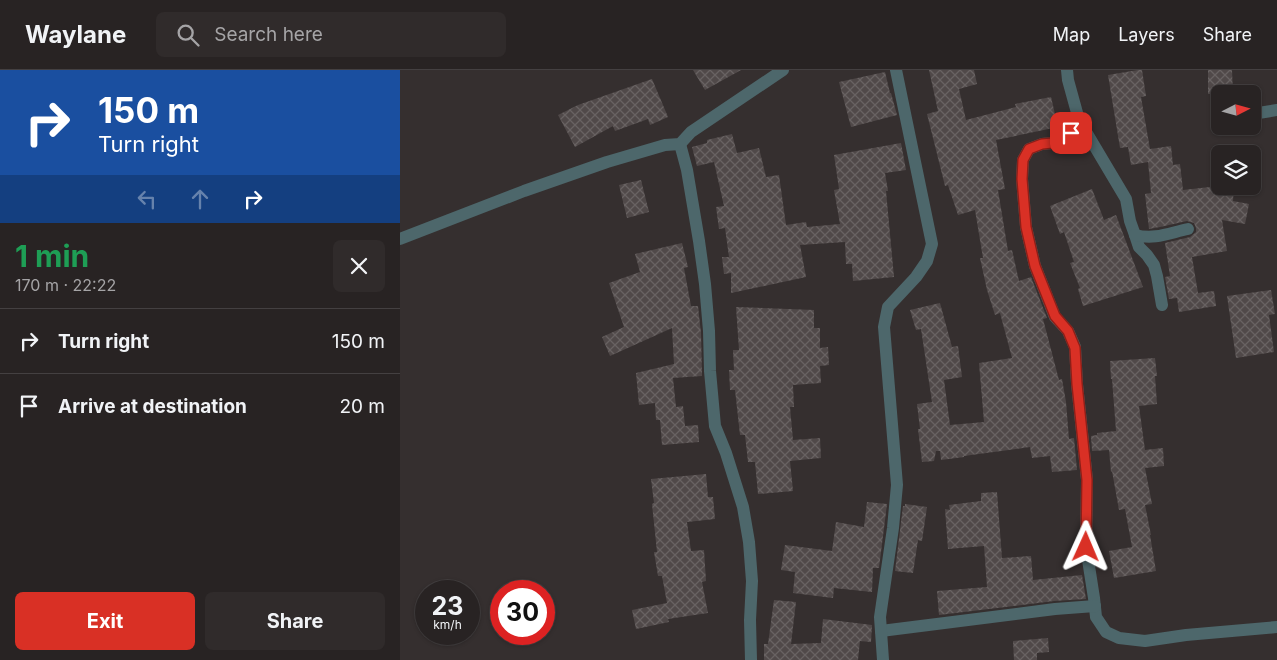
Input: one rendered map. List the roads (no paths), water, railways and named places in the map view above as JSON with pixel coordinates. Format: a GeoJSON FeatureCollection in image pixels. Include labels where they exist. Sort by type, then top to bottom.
{"type":"FeatureCollection","features":[{"type":"Feature","properties":{"kind":"street"},"geometry":{"type":"LineString","coordinates":[[400,239],[524,191],[607,162],[665,146],[680,144],[691,132],[783,70]]}},
{"type":"Feature","properties":{"kind":"street"},"geometry":{"type":"LineString","coordinates":[[883,660],[880,616],[893,528],[897,485],[884,328],[888,307],[927,261],[932,244],[896,70]]}},
{"type":"Feature","properties":{"kind":"street"},"geometry":{"type":"LineString","coordinates":[[1067,70],[1079,120],[1126,199],[1130,221],[1139,247],[1154,265],[1162,305]]}},
{"type":"Feature","properties":{"kind":"street"},"geometry":{"type":"LineString","coordinates":[[1261,113],[1277,110]]}},
{"type":"Feature","properties":{"kind":"street"},"geometry":{"type":"LineString","coordinates":[[1079,120],[1071,133],[1062,142],[1042,144],[1029,149],[1023,160],[1022,179],[1026,227],[1035,266],[1055,316],[1068,331],[1075,348],[1087,480],[1086,547],[1096,617],[1106,632],[1119,638],[1145,641],[1186,635],[1277,627]]}},
{"type":"Feature","properties":{"kind":"street"},"geometry":{"type":"LineString","coordinates":[[680,144],[687,170],[705,284],[715,426],[726,453],[743,507],[749,542],[752,581],[750,620],[751,660]]}},
{"type":"Feature","properties":{"kind":"street"},"geometry":{"type":"LineString","coordinates":[[1136,234],[1156,237],[1188,229]]}},
{"type":"Feature","properties":{"kind":"street"},"geometry":{"type":"LineString","coordinates":[[881,630],[1095,606]]}}]}
